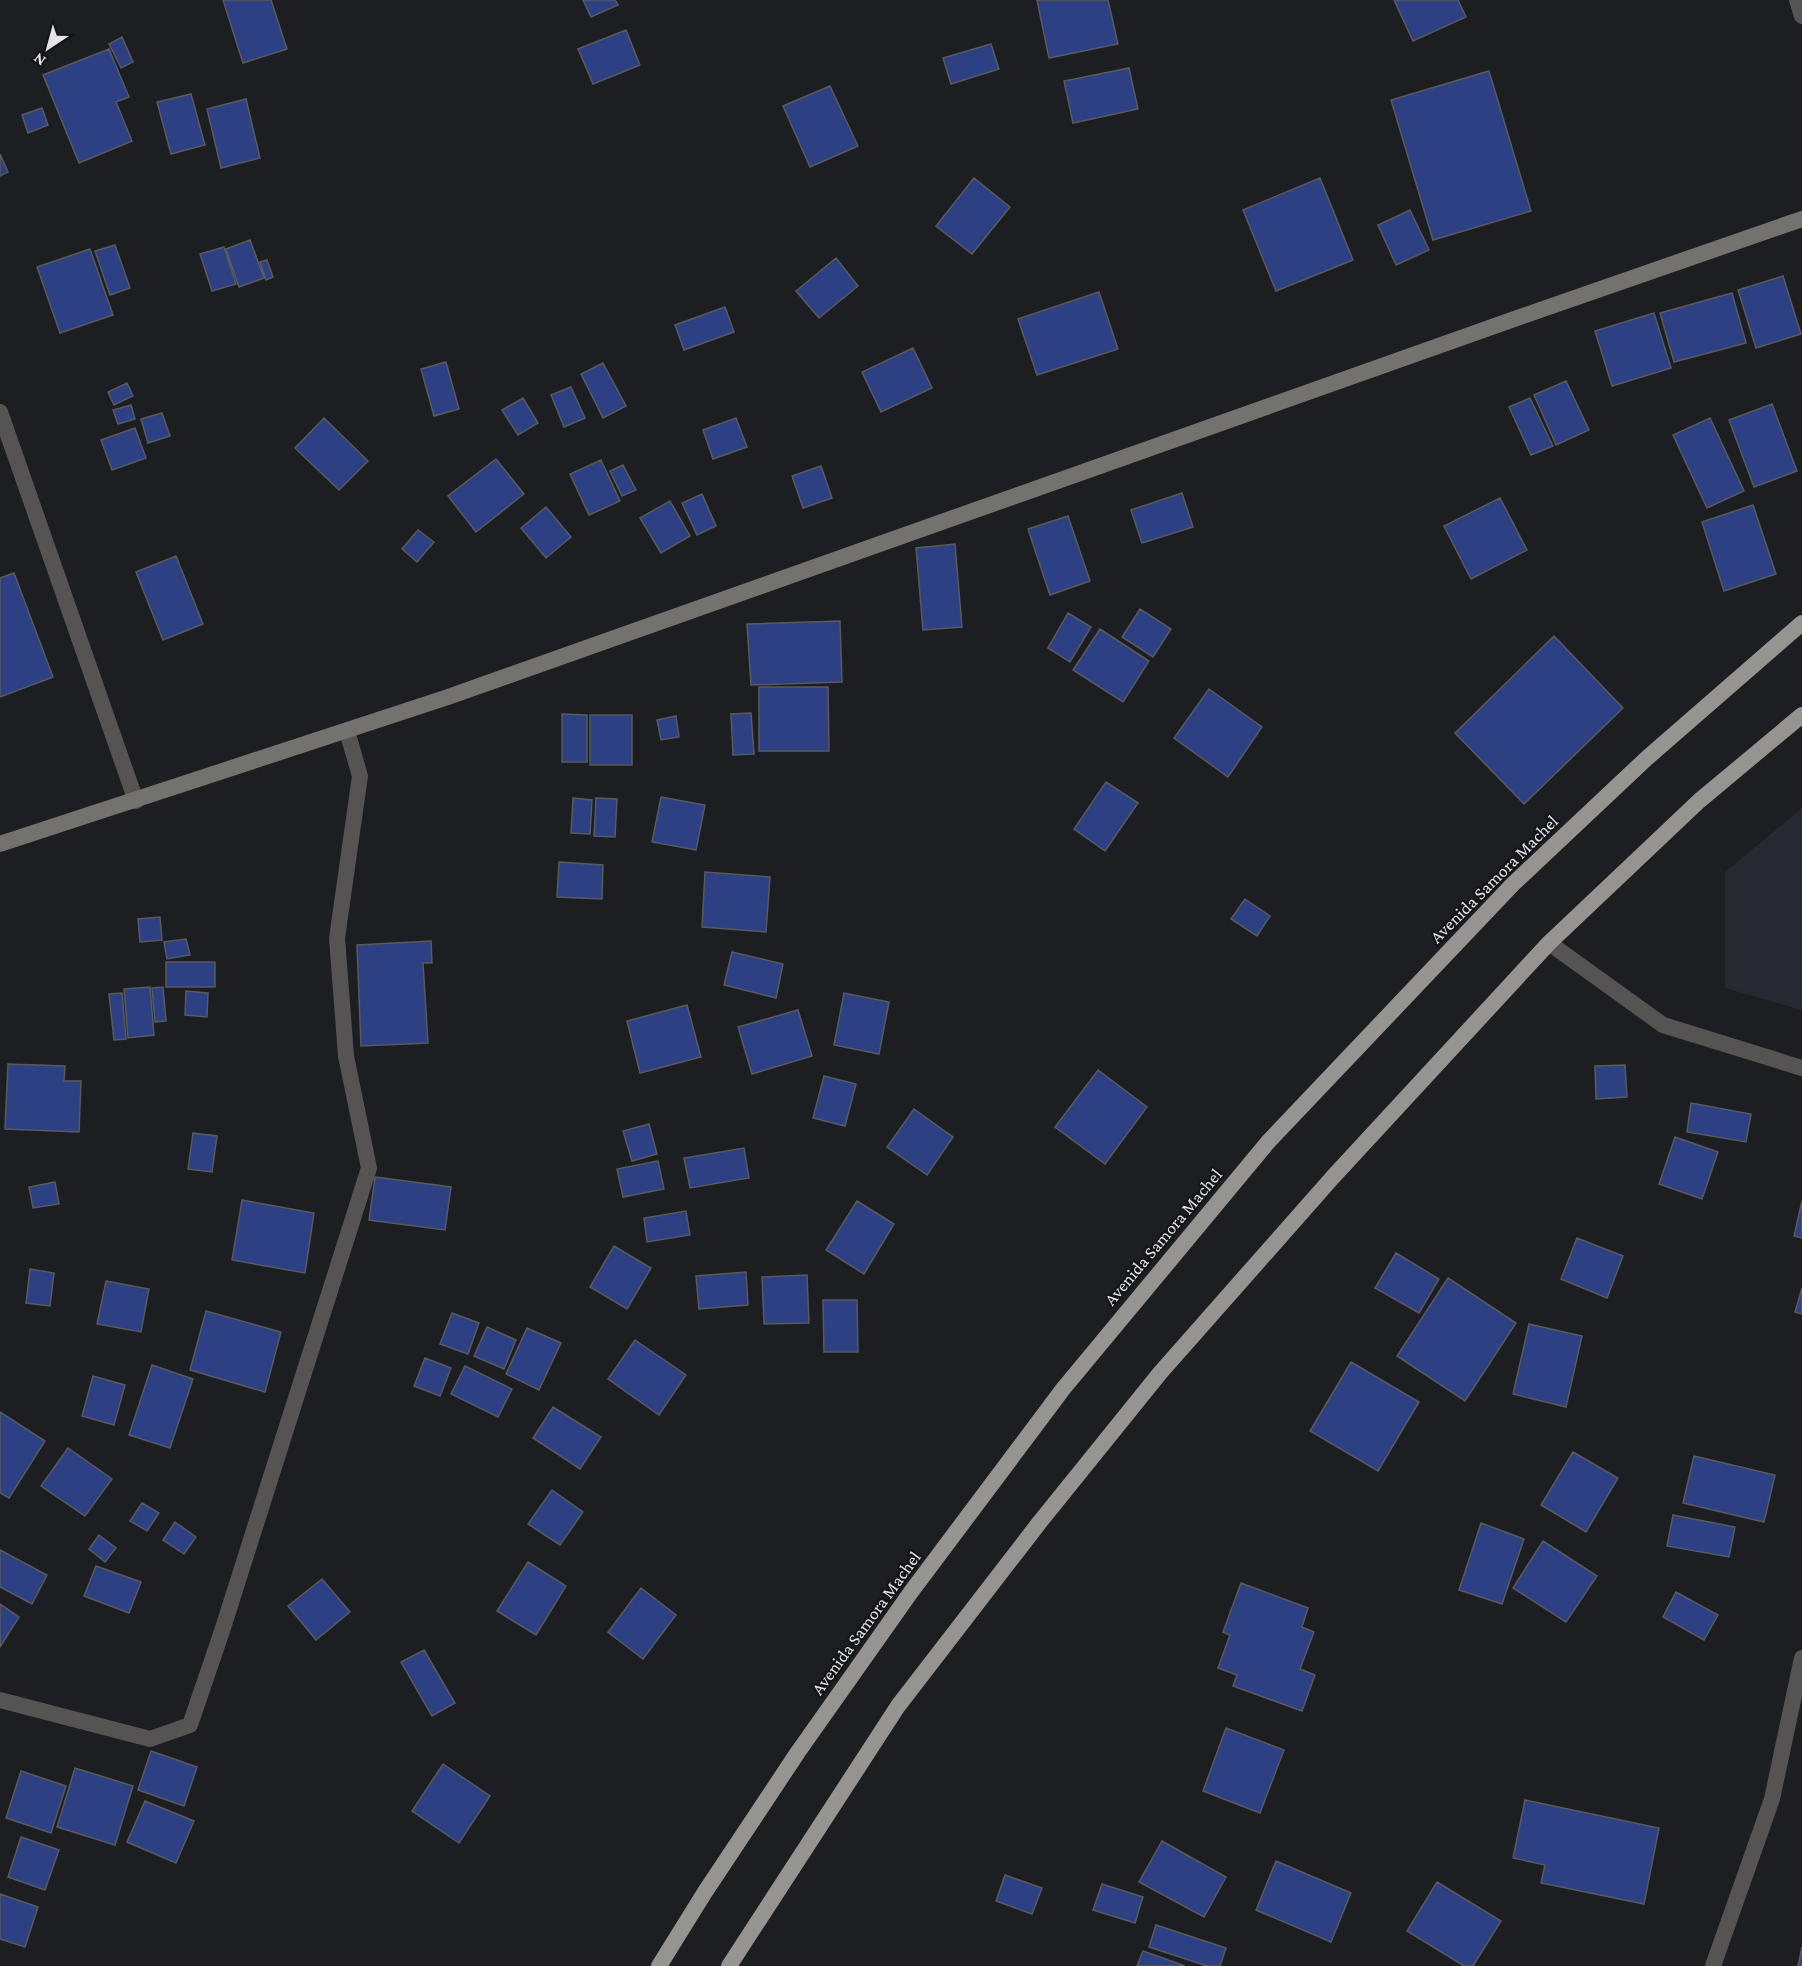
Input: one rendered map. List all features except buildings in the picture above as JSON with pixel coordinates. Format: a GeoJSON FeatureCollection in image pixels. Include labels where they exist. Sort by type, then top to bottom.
{"type":"FeatureCollection","features":[{"type":"Feature","properties":{"kind":"highway","name":"Avenida Samora Machel"},"geometry":{"type":"LineString","coordinates":[[659,1966],[792,1761],[911,1592],[1063,1389],[1268,1142],[1513,884],[1647,758],[1802,623]]}},
{"type":"Feature","properties":{"kind":"highway"},"geometry":{"type":"LineString","coordinates":[[729,1966],[898,1706],[1046,1514],[1160,1373],[1332,1178],[1549,943],[1699,801],[1802,715]]}},
{"type":"Feature","properties":{"kind":"main road"},"geometry":{"type":"LineString","coordinates":[[0,844],[470,689],[1802,219]]}},
{"type":"Feature","properties":{"kind":"street"},"geometry":{"type":"LineString","coordinates":[[1797,0],[1802,16]]}},
{"type":"Feature","properties":{"kind":"street"},"geometry":{"type":"LineString","coordinates":[[0,412],[136,801]]}},
{"type":"Feature","properties":{"kind":"street"},"geometry":{"type":"LineString","coordinates":[[0,1700],[150,1739],[190,1725],[369,1168],[346,1056],[337,938],[360,776],[346,731]]}},
{"type":"Feature","properties":{"kind":"street"},"geometry":{"type":"LineString","coordinates":[[1549,943],[1663,1026],[1802,1068]]}},
{"type":"Feature","properties":{"kind":"street"},"geometry":{"type":"LineString","coordinates":[[1713,1966],[1772,1799],[1802,1658]]}},
{"type":"Feature","properties":{"kind":"shaded area"},"geometry":{"type":"Polygon","coordinates":[[[1802,808],[1802,1010],[1725,988],[1725,872],[1802,808]]]}}]}
